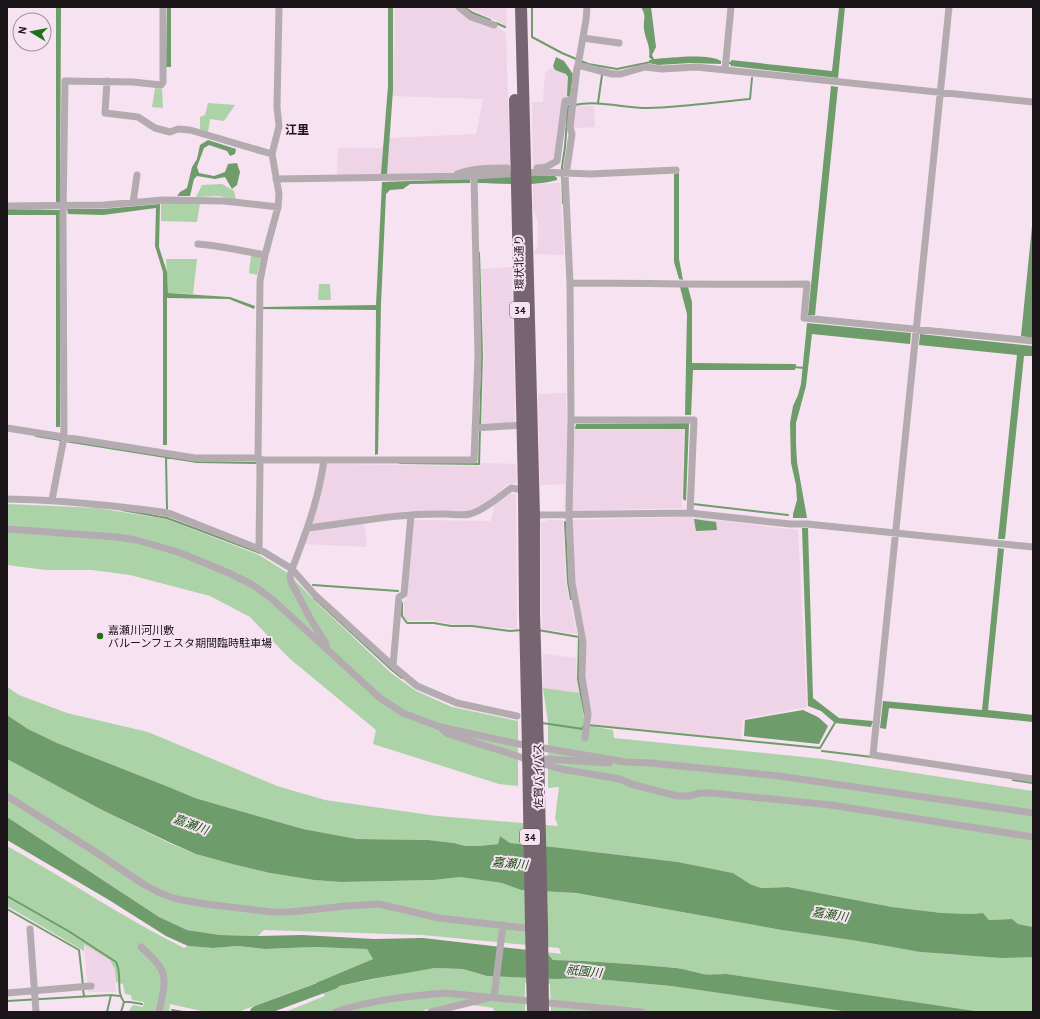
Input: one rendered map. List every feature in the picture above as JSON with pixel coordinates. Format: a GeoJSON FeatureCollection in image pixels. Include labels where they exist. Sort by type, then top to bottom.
{"type":"FeatureCollection","features":[{"type":"Feature","properties":{"kind":"highway","name":"環状北通り"},"geometry":{"type":"LineString","coordinates":[[513,7],[524,490],[530,515]]}},
{"type":"Feature","properties":{"kind":"highway","name":"環状北通り"},"geometry":{"type":"LineString","coordinates":[[521,7],[516,171],[530,515],[530,613]]}},
{"type":"Feature","properties":{"kind":"highway","name":"佐賀バイパス"},"geometry":{"type":"LineString","coordinates":[[530,613],[538,1005]]}},
{"type":"Feature","properties":{"kind":"street"},"geometry":{"type":"LineString","coordinates":[[52,500],[63,441],[63,210],[65,81],[133,82],[162,85],[163,7]]}},
{"type":"Feature","properties":{"kind":"street"},"geometry":{"type":"LineString","coordinates":[[259,549],[259,308],[260,281],[265,255],[278,207],[279,194],[272,154],[279,126],[277,107],[278,7]]}},
{"type":"Feature","properties":{"kind":"street"},"geometry":{"type":"LineString","coordinates":[[459,7],[471,17],[494,25]]}},
{"type":"Feature","properties":{"kind":"street"},"geometry":{"type":"LineString","coordinates":[[585,738],[588,714],[582,676],[584,642],[572,583],[569,516],[571,423],[570,283],[562,173],[567,168],[572,134],[570,127],[572,103],[587,7]]}},
{"type":"Feature","properties":{"kind":"street"},"geometry":{"type":"LineString","coordinates":[[725,65],[731,7]]}},
{"type":"Feature","properties":{"kind":"street"},"geometry":{"type":"LineString","coordinates":[[949,7],[873,755],[1033,779]]}},
{"type":"Feature","properties":{"kind":"street"},"geometry":{"type":"LineString","coordinates":[[583,38],[619,43]]}},
{"type":"Feature","properties":{"kind":"street"},"geometry":{"type":"LineString","coordinates":[[579,62],[612,74],[621,74],[645,67],[662,68],[725,65],[830,81],[1033,102]]}},
{"type":"Feature","properties":{"kind":"street"},"geometry":{"type":"LineString","coordinates":[[107,81],[105,113],[138,117],[155,128],[170,132],[178,129],[190,130],[272,154]]}},
{"type":"Feature","properties":{"kind":"street"},"geometry":{"type":"LineString","coordinates":[[537,168],[546,167],[556,161],[565,101],[572,103]]}},
{"type":"Feature","properties":{"kind":"street"},"geometry":{"type":"LineString","coordinates":[[453,176],[467,170],[479,168],[591,174],[676,170]]}},
{"type":"Feature","properties":{"kind":"street"},"geometry":{"type":"LineString","coordinates":[[276,178],[474,176],[516,171]]}},
{"type":"Feature","properties":{"kind":"street"},"geometry":{"type":"LineString","coordinates":[[133,203],[137,175]]}},
{"type":"Feature","properties":{"kind":"street"},"geometry":{"type":"LineString","coordinates":[[7,428],[63,441],[195,458],[258,458],[263,460],[324,463],[474,460],[479,428],[474,176]]}},
{"type":"Feature","properties":{"kind":"street"},"geometry":{"type":"LineString","coordinates":[[7,206],[63,210],[163,200],[199,200],[224,201],[239,204],[278,207]]}},
{"type":"Feature","properties":{"kind":"street"},"geometry":{"type":"LineString","coordinates":[[198,244],[222,246],[265,255]]}},
{"type":"Feature","properties":{"kind":"street"},"geometry":{"type":"LineString","coordinates":[[570,283],[807,284],[804,318],[812,318],[916,336],[1033,341]]}},
{"type":"Feature","properties":{"kind":"street"},"geometry":{"type":"LineString","coordinates":[[571,423],[694,420],[690,513]]}},
{"type":"Feature","properties":{"kind":"street"},"geometry":{"type":"LineString","coordinates":[[479,428],[523,425]]}},
{"type":"Feature","properties":{"kind":"street"},"geometry":{"type":"LineString","coordinates":[[324,463],[320,486],[308,528],[291,572],[290,582],[326,644],[327,649]]}},
{"type":"Feature","properties":{"kind":"street"},"geometry":{"type":"LineString","coordinates":[[308,528],[344,524],[361,520],[410,515],[472,514],[496,500],[511,488],[524,490]]}},
{"type":"Feature","properties":{"kind":"street"},"geometry":{"type":"LineString","coordinates":[[7,499],[52,500],[107,505],[171,514],[259,549],[291,572],[393,666],[417,686],[457,703],[517,716]]}},
{"type":"Feature","properties":{"kind":"street"},"geometry":{"type":"LineString","coordinates":[[530,515],[569,516],[690,513],[1033,547]]}},
{"type":"Feature","properties":{"kind":"street"},"geometry":{"type":"LineString","coordinates":[[393,666],[399,597],[404,594],[410,515]]}},
{"type":"Feature","properties":{"kind":"street"},"geometry":{"type":"LineString","coordinates":[[7,529],[117,537],[136,540],[178,552],[253,585],[272,599],[380,698],[403,713],[440,728],[625,762]]}},
{"type":"Feature","properties":{"kind":"street"},"geometry":{"type":"LineString","coordinates":[[440,728],[448,734],[533,761],[561,769],[620,778],[631,784],[677,796],[712,793],[831,805],[1033,837]]}},
{"type":"Feature","properties":{"kind":"street"},"geometry":{"type":"LineString","coordinates":[[533,761],[547,759],[613,763],[651,763],[779,776],[1033,813]]}},
{"type":"Feature","properties":{"kind":"street"},"geometry":{"type":"LineString","coordinates":[[7,796],[149,888],[177,899],[273,912],[290,912],[365,904],[379,904],[439,918],[536,929]]}},
{"type":"Feature","properties":{"kind":"street"},"geometry":{"type":"LineString","coordinates":[[494,997],[503,925]]}},
{"type":"Feature","properties":{"kind":"street"},"geometry":{"type":"LineString","coordinates":[[30,929],[36,1012]]}},
{"type":"Feature","properties":{"kind":"street"},"geometry":{"type":"LineString","coordinates":[[141,947],[155,959],[163,972],[165,983],[159,1012]]}},
{"type":"Feature","properties":{"kind":"street"},"geometry":{"type":"LineString","coordinates":[[7,993],[91,986]]}},
{"type":"Feature","properties":{"kind":"street"},"geometry":{"type":"LineString","coordinates":[[336,1012],[378,1001],[445,993],[494,997],[538,1005],[642,1012]]}},
{"type":"Feature","properties":{"kind":"street"},"geometry":{"type":"LineString","coordinates":[[431,1012],[494,997]]}},
{"type":"Feature","properties":{"kind":"shaded area"},"geometry":{"type":"Polygon","coordinates":[[[395,7],[457,7],[495,25],[506,33],[510,166],[472,168],[453,173],[337,176],[338,148],[381,148],[390,138],[476,134],[483,99],[393,96],[395,7]]]}},
{"type":"Feature","properties":{"kind":"shaded area"},"geometry":{"type":"Polygon","coordinates":[[[467,7],[506,7],[507,27],[494,19],[467,7]]]}},
{"type":"Feature","properties":{"kind":"shaded area"},"geometry":{"type":"Polygon","coordinates":[[[552,68],[570,75],[569,95],[575,106],[594,106],[595,127],[573,128],[563,105],[556,156],[547,163],[533,165],[532,102],[543,102],[545,73],[552,68]]]}},
{"type":"Feature","properties":{"kind":"shaded area"},"geometry":{"type":"Polygon","coordinates":[[[155,88],[162,89],[163,108],[152,107],[155,88]]]}},
{"type":"Feature","properties":{"kind":"shaded area"},"geometry":{"type":"Polygon","coordinates":[[[208,103],[235,105],[224,121],[210,119],[208,133],[200,129],[200,117],[205,115],[208,103]]]}},
{"type":"Feature","properties":{"kind":"shaded area"},"geometry":{"type":"Polygon","coordinates":[[[560,183],[564,255],[534,254],[538,245],[538,222],[533,209],[533,184],[560,183]]]}},
{"type":"Feature","properties":{"kind":"shaded area"},"geometry":{"type":"Polygon","coordinates":[[[222,184],[234,191],[236,200],[219,196],[196,197],[202,185],[222,184]]]}},
{"type":"Feature","properties":{"kind":"shaded area"},"geometry":{"type":"Polygon","coordinates":[[[161,203],[200,203],[197,222],[161,221],[161,203]]]}},
{"type":"Feature","properties":{"kind":"shaded area"},"geometry":{"type":"Polygon","coordinates":[[[251,256],[261,256],[257,275],[249,273],[251,256]]]}},
{"type":"Feature","properties":{"kind":"shaded area"},"geometry":{"type":"Polygon","coordinates":[[[166,259],[197,259],[193,294],[168,293],[166,259]]]}},
{"type":"Feature","properties":{"kind":"shaded area"},"geometry":{"type":"Polygon","coordinates":[[[512,267],[515,422],[482,425],[484,355],[481,269],[512,267]]]}},
{"type":"Feature","properties":{"kind":"shaded area"},"geometry":{"type":"Polygon","coordinates":[[[319,284],[330,284],[331,300],[318,300],[319,284]]]}},
{"type":"Feature","properties":{"kind":"shaded area"},"geometry":{"type":"Polygon","coordinates":[[[566,393],[567,424],[575,430],[684,429],[682,508],[574,511],[564,508],[565,484],[540,485],[538,394],[566,393]]]}},
{"type":"Feature","properties":{"kind":"shaded area"},"geometry":{"type":"Polygon","coordinates":[[[480,463],[516,464],[517,483],[507,484],[496,497],[467,512],[417,512],[367,515],[364,523],[367,547],[304,544],[325,464],[480,466],[480,463]]]}},
{"type":"Feature","properties":{"kind":"shaded area"},"geometry":{"type":"Polygon","coordinates":[[[510,494],[516,494],[517,629],[451,624],[430,620],[407,621],[404,616],[404,601],[407,599],[414,520],[491,521],[494,506],[510,494]]]}},
{"type":"Feature","properties":{"kind":"shaded area"},"geometry":{"type":"Polygon","coordinates":[[[7,504],[97,508],[166,519],[259,555],[288,573],[317,603],[391,673],[416,691],[452,707],[518,721],[518,786],[499,784],[373,744],[376,730],[289,658],[250,617],[210,596],[130,575],[92,570],[46,570],[7,565],[7,504]]]}},
{"type":"Feature","properties":{"kind":"shaded area"},"geometry":{"type":"Polygon","coordinates":[[[689,517],[798,530],[807,707],[743,719],[741,739],[591,724],[574,582],[572,520],[689,517]]]}},
{"type":"Feature","properties":{"kind":"shaded area"},"geometry":{"type":"Polygon","coordinates":[[[548,520],[563,520],[566,582],[577,634],[542,629],[541,523],[548,520]]]}},
{"type":"Feature","properties":{"kind":"shaded area"},"geometry":{"type":"Polygon","coordinates":[[[543,654],[576,658],[577,679],[580,693],[543,688],[543,654]]]}},
{"type":"Feature","properties":{"kind":"shaded area"},"geometry":{"type":"Polygon","coordinates":[[[7,687],[19,695],[67,713],[148,732],[277,786],[325,800],[437,816],[558,826],[555,818],[559,787],[548,788],[548,723],[543,688],[580,693],[584,717],[590,726],[613,730],[614,738],[823,759],[1033,791],[1033,927],[1018,924],[1012,919],[989,920],[983,913],[942,913],[892,907],[788,887],[761,888],[750,884],[733,873],[678,862],[510,843],[500,836],[498,844],[465,846],[454,843],[428,840],[357,839],[303,829],[195,798],[57,743],[28,729],[7,715],[7,687]]]}},
{"type":"Feature","properties":{"kind":"shaded area"},"geometry":{"type":"Polygon","coordinates":[[[7,759],[102,810],[171,844],[196,854],[270,873],[314,880],[341,882],[434,880],[460,877],[502,883],[521,890],[575,893],[782,930],[920,952],[957,955],[1033,957],[1033,1012],[982,1012],[727,974],[705,974],[679,968],[553,960],[546,952],[561,954],[559,948],[422,935],[264,930],[258,936],[220,935],[187,930],[159,917],[7,817],[7,759]]]}},
{"type":"Feature","properties":{"kind":"shaded area"},"geometry":{"type":"Polygon","coordinates":[[[7,846],[139,924],[184,948],[188,946],[213,948],[238,946],[265,949],[314,947],[367,949],[373,959],[316,983],[238,1012],[206,1012],[170,1004],[169,1012],[128,1012],[133,1005],[143,1007],[144,1002],[132,1000],[131,995],[125,994],[123,984],[116,982],[115,970],[110,960],[84,944],[84,951],[7,906],[7,846]]]}},
{"type":"Feature","properties":{"kind":"shaded area"},"geometry":{"type":"Polygon","coordinates":[[[84,944],[110,960],[115,970],[116,992],[88,992],[84,944]]]}},
{"type":"Feature","properties":{"kind":"shaded area"},"geometry":{"type":"Polygon","coordinates":[[[435,968],[463,969],[487,976],[556,979],[585,978],[671,986],[849,1012],[551,1012],[550,984],[525,983],[525,1012],[495,1012],[493,1008],[459,1003],[424,1010],[423,1012],[285,1012],[325,996],[321,990],[435,968]]]}},
{"type":"Feature","properties":{"kind":"water"},"geometry":{"type":"Polygon","coordinates":[[[56,7],[61,7],[60,203],[56,203],[56,7]]]}},
{"type":"Feature","properties":{"kind":"water"},"geometry":{"type":"Polygon","coordinates":[[[167,7],[171,7],[171,67],[166,67],[167,7]]]}},
{"type":"Feature","properties":{"kind":"water"},"geometry":{"type":"Polygon","coordinates":[[[388,7],[393,7],[393,90],[387,174],[381,174],[388,86],[388,7]]]}},
{"type":"Feature","properties":{"kind":"water"},"geometry":{"type":"Polygon","coordinates":[[[641,7],[651,7],[656,47],[652,55],[654,59],[707,57],[721,61],[721,64],[691,63],[658,65],[649,63],[649,60],[652,60],[649,57],[649,49],[644,29],[644,16],[641,7]]]}},
{"type":"Feature","properties":{"kind":"water"},"geometry":{"type":"Polygon","coordinates":[[[839,7],[845,7],[838,78],[731,66],[728,64],[727,61],[731,62],[731,60],[832,71],[839,7]]]}},
{"type":"Feature","properties":{"kind":"water"},"geometry":{"type":"Polygon","coordinates":[[[556,57],[564,61],[573,74],[570,97],[567,96],[568,77],[566,74],[555,70],[553,66],[556,57]]]}},
{"type":"Feature","properties":{"kind":"water"},"geometry":{"type":"Polygon","coordinates":[[[831,86],[838,87],[815,315],[808,315],[831,86]]]}},
{"type":"Feature","properties":{"kind":"water"},"geometry":{"type":"Polygon","coordinates":[[[208,140],[236,149],[235,154],[230,156],[227,151],[209,145],[204,148],[197,167],[199,173],[214,176],[225,172],[228,164],[237,163],[240,172],[237,185],[232,189],[225,177],[215,179],[197,176],[194,179],[190,196],[177,196],[180,192],[187,188],[192,167],[197,159],[200,145],[208,140]]]}},
{"type":"Feature","properties":{"kind":"water"},"geometry":{"type":"Polygon","coordinates":[[[679,173],[679,259],[683,280],[679,279],[674,262],[674,174],[679,173]]]}},
{"type":"Feature","properties":{"kind":"water"},"geometry":{"type":"Polygon","coordinates":[[[535,175],[555,176],[557,180],[528,184],[477,183],[477,178],[535,175]]]}},
{"type":"Feature","properties":{"kind":"water"},"geometry":{"type":"Polygon","coordinates":[[[470,179],[470,183],[410,184],[403,189],[390,190],[386,194],[381,304],[378,454],[375,455],[376,310],[263,309],[263,307],[376,305],[382,182],[470,179]]]}},
{"type":"Feature","properties":{"kind":"water"},"geometry":{"type":"Polygon","coordinates":[[[160,204],[159,247],[167,272],[168,293],[230,297],[255,306],[254,309],[229,299],[167,298],[167,445],[163,445],[163,272],[155,246],[156,208],[103,215],[68,214],[67,209],[103,209],[160,204]]]}},
{"type":"Feature","properties":{"kind":"water"},"geometry":{"type":"Polygon","coordinates":[[[7,209],[61,210],[60,427],[56,427],[56,215],[7,215],[7,209]]]}},
{"type":"Feature","properties":{"kind":"water"},"geometry":{"type":"Polygon","coordinates":[[[1033,216],[1033,331],[1032,338],[1021,336],[1033,216]]]}},
{"type":"Feature","properties":{"kind":"water"},"geometry":{"type":"Polygon","coordinates":[[[680,287],[688,287],[692,302],[692,363],[796,364],[795,370],[693,370],[691,415],[685,415],[687,314],[680,287]]]}},
{"type":"Feature","properties":{"kind":"water"},"geometry":{"type":"Polygon","coordinates":[[[807,323],[911,333],[910,344],[812,334],[806,386],[796,423],[797,462],[807,518],[793,518],[797,500],[796,485],[791,463],[790,423],[793,406],[801,384],[807,323]]]}},
{"type":"Feature","properties":{"kind":"water"},"geometry":{"type":"Polygon","coordinates":[[[920,334],[1033,346],[1033,356],[1024,356],[1005,539],[998,539],[1017,355],[919,345],[920,334]]]}},
{"type":"Feature","properties":{"kind":"water"},"geometry":{"type":"Polygon","coordinates":[[[689,423],[686,501],[683,499],[685,429],[575,429],[576,424],[689,423]]]}},
{"type":"Feature","properties":{"kind":"water"},"geometry":{"type":"Polygon","coordinates":[[[694,519],[716,522],[717,530],[696,531],[694,519]]]}},
{"type":"Feature","properties":{"kind":"water"},"geometry":{"type":"Polygon","coordinates":[[[802,528],[808,528],[813,698],[839,718],[873,721],[871,727],[835,723],[821,711],[808,706],[802,528]]]}},
{"type":"Feature","properties":{"kind":"water"},"geometry":{"type":"Polygon","coordinates":[[[998,548],[1004,549],[988,710],[1033,715],[1033,722],[889,708],[886,729],[880,728],[883,701],[982,710],[998,548]]]}},
{"type":"Feature","properties":{"kind":"water"},"geometry":{"type":"Polygon","coordinates":[[[803,710],[818,717],[828,726],[819,744],[744,736],[745,720],[803,710]]]}},
{"type":"Feature","properties":{"kind":"water","name":"嘉瀬川"},"geometry":{"type":"Polygon","coordinates":[[[7,715],[28,729],[57,743],[195,798],[303,829],[357,839],[428,840],[454,843],[465,846],[498,844],[500,836],[510,843],[678,862],[733,873],[750,884],[761,888],[788,887],[892,907],[942,913],[983,913],[989,920],[1012,919],[1018,924],[1033,927],[1033,957],[1002,958],[920,952],[782,930],[576,893],[521,890],[502,883],[460,877],[434,880],[341,882],[314,880],[270,873],[196,854],[102,810],[7,759],[7,715]]]}},
{"type":"Feature","properties":{"kind":"water"},"geometry":{"type":"Polygon","coordinates":[[[7,817],[159,917],[187,930],[220,935],[302,935],[374,939],[423,938],[546,952],[553,960],[679,968],[705,974],[727,974],[982,1012],[849,1012],[671,986],[585,978],[556,979],[487,976],[463,969],[435,968],[321,990],[316,983],[373,959],[367,949],[314,947],[265,949],[238,946],[213,948],[188,946],[166,936],[109,900],[7,840],[7,817]]]}},
{"type":"Feature","properties":{"kind":"waterway"},"geometry":{"type":"LineString","coordinates":[[464,7],[473,13],[490,20]]}},
{"type":"Feature","properties":{"kind":"waterway"},"geometry":{"type":"LineString","coordinates":[[532,7],[532,37],[562,53],[588,64],[617,69],[651,62]]}},
{"type":"Feature","properties":{"kind":"waterway"},"geometry":{"type":"LineString","coordinates":[[496,23],[505,27]]}},
{"type":"Feature","properties":{"kind":"waterway"},"geometry":{"type":"LineString","coordinates":[[598,103],[602,75]]}},
{"type":"Feature","properties":{"kind":"waterway"},"geometry":{"type":"LineString","coordinates":[[574,105],[593,103],[648,108],[687,106],[750,99],[752,78]]}},
{"type":"Feature","properties":{"kind":"waterway"},"geometry":{"type":"LineString","coordinates":[[563,203],[562,167],[568,106],[570,106]]}},
{"type":"Feature","properties":{"kind":"waterway"},"geometry":{"type":"LineString","coordinates":[[400,463],[479,464],[482,355],[479,253]]}},
{"type":"Feature","properties":{"kind":"waterway"},"geometry":{"type":"LineString","coordinates":[[793,367],[805,368]]}},
{"type":"Feature","properties":{"kind":"waterway"},"geometry":{"type":"LineString","coordinates":[[36,436],[61,440]]}},
{"type":"Feature","properties":{"kind":"waterway"},"geometry":{"type":"LineString","coordinates":[[65,441],[197,462],[256,463]]}},
{"type":"Feature","properties":{"kind":"waterway"},"geometry":{"type":"LineString","coordinates":[[166,457],[167,509]]}},
{"type":"Feature","properties":{"kind":"waterway"},"geometry":{"type":"LineString","coordinates":[[693,504],[788,515]]}},
{"type":"Feature","properties":{"kind":"waterway"},"geometry":{"type":"LineString","coordinates":[[122,510],[167,518],[260,553]]}},
{"type":"Feature","properties":{"kind":"waterway"},"geometry":{"type":"LineString","coordinates":[[565,522],[568,582],[571,599]]}},
{"type":"Feature","properties":{"kind":"waterway"},"geometry":{"type":"LineString","coordinates":[[313,585],[398,591]]}},
{"type":"Feature","properties":{"kind":"waterway"},"geometry":{"type":"LineString","coordinates":[[314,598],[402,678]]}},
{"type":"Feature","properties":{"kind":"waterway"},"geometry":{"type":"LineString","coordinates":[[402,603],[402,616],[407,623],[434,623],[451,626],[472,626],[510,631],[522,630]]}},
{"type":"Feature","properties":{"kind":"waterway"},"geometry":{"type":"LineString","coordinates":[[538,630],[579,637]]}},
{"type":"Feature","properties":{"kind":"waterway"},"geometry":{"type":"LineString","coordinates":[[579,636],[578,679],[585,715]]}},
{"type":"Feature","properties":{"kind":"waterway"},"geometry":{"type":"LineString","coordinates":[[588,725],[820,748],[836,721]]}},
{"type":"Feature","properties":{"kind":"waterway"},"geometry":{"type":"LineString","coordinates":[[542,723],[583,729],[583,727]]}},
{"type":"Feature","properties":{"kind":"waterway"},"geometry":{"type":"LineString","coordinates":[[822,751],[872,757]]}},
{"type":"Feature","properties":{"kind":"waterway"},"geometry":{"type":"LineString","coordinates":[[1013,780],[1033,783]]}},
{"type":"Feature","properties":{"kind":"waterway"},"geometry":{"type":"LineString","coordinates":[[7,896],[70,932],[116,962],[119,972],[119,988],[124,1002]]}},
{"type":"Feature","properties":{"kind":"waterway"},"geometry":{"type":"LineString","coordinates":[[7,909],[79,950],[83,985]]}},
{"type":"Feature","properties":{"kind":"waterway","name":"祇園川"},"geometry":{"type":"LineString","coordinates":[[256,1012],[334,983]]}},
{"type":"Feature","properties":{"kind":"waterway"},"geometry":{"type":"LineString","coordinates":[[83,989],[84,996]]}},
{"type":"Feature","properties":{"kind":"waterway"},"geometry":{"type":"LineString","coordinates":[[111,995],[119,996]]}},
{"type":"Feature","properties":{"kind":"waterway"},"geometry":{"type":"LineString","coordinates":[[7,1001],[111,995],[107,1012]]}},
{"type":"Feature","properties":{"kind":"waterway"},"geometry":{"type":"LineString","coordinates":[[124,1002],[142,1004]]}},
{"type":"Feature","properties":{"kind":"waterway"},"geometry":{"type":"LineString","coordinates":[[121,1012],[124,1002]]}},
{"type":"Feature","properties":{"kind":"waterway"},"geometry":{"type":"LineString","coordinates":[[172,1010],[183,1012]]}},
{"type":"Feature","properties":{"kind":"place","name":"嘉瀬川河川敷 バルーンフェスタ期間臨時駐車場"},"geometry":{"type":"Point","coordinates":[100,636]}},
{"type":"Feature","properties":{"kind":"district","name":"江里"},"geometry":{"type":"Point","coordinates":[297,129]}}]}
